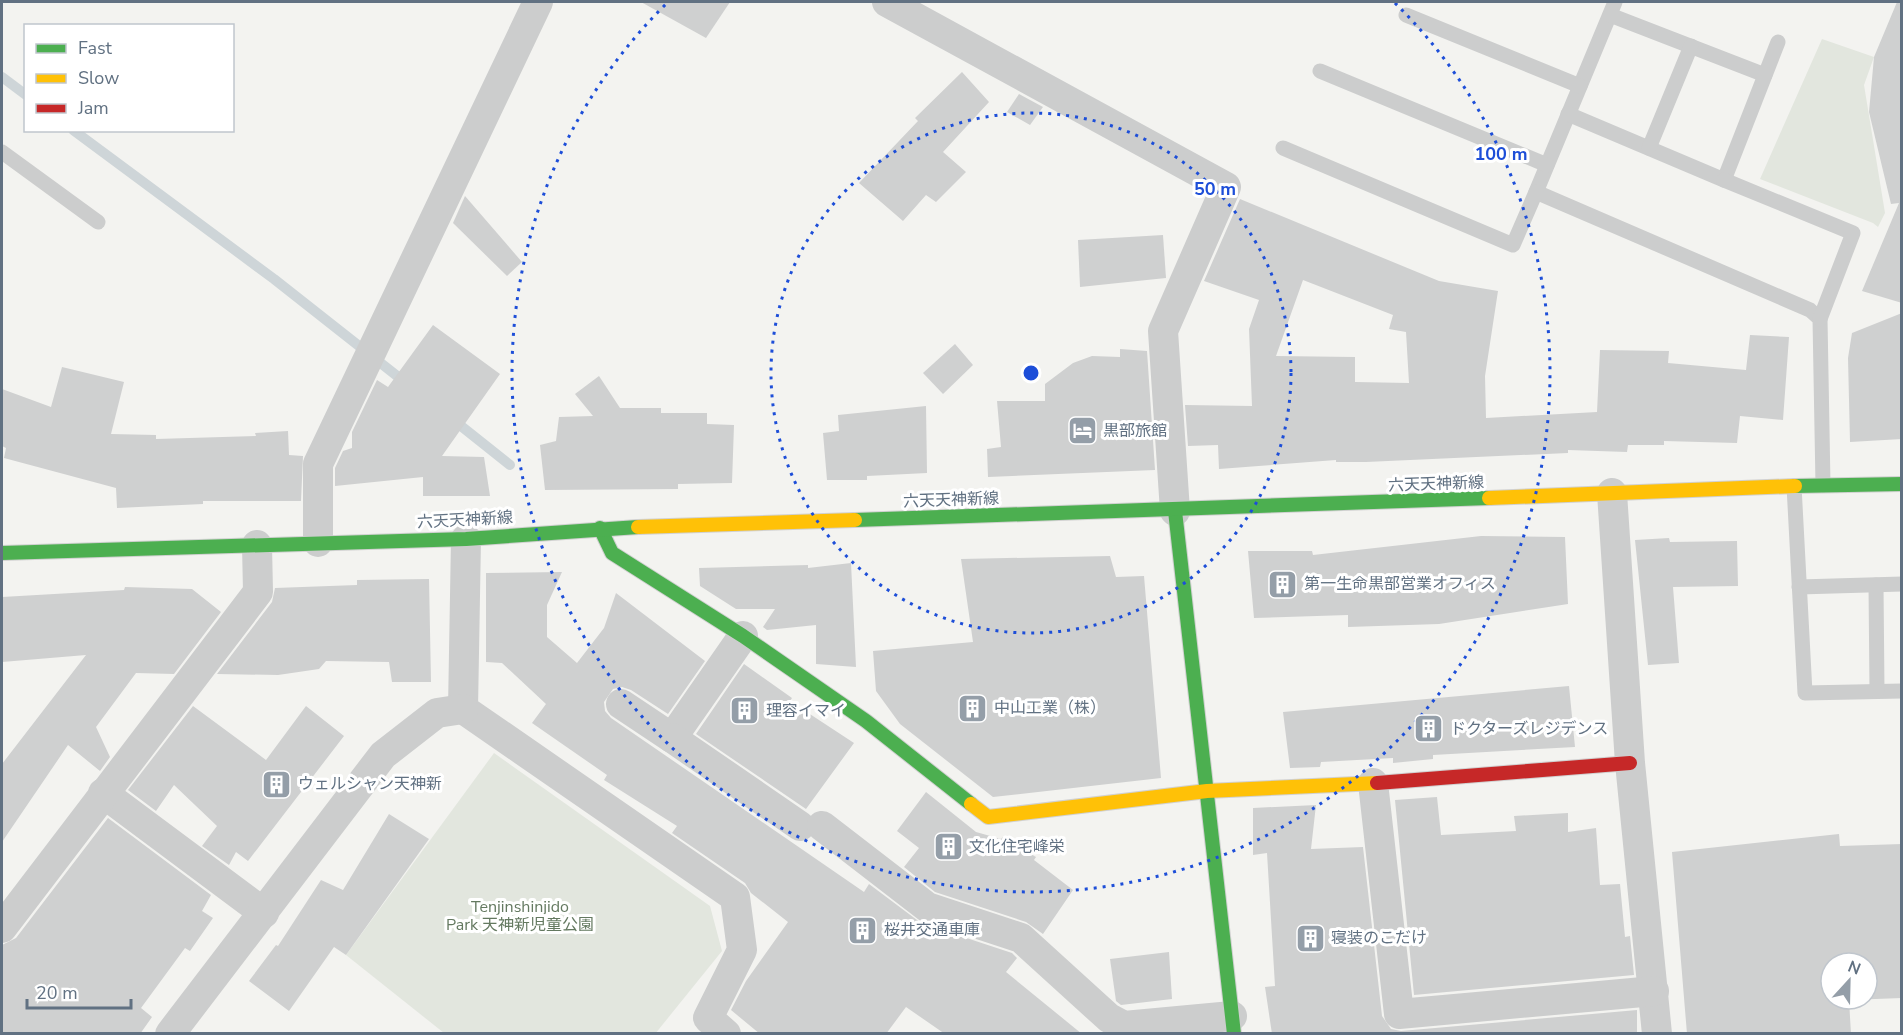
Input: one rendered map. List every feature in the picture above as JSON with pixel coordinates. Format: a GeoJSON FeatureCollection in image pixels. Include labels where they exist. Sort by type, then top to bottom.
{"type":"FeatureCollection","features":[{"type":"Feature","properties":{"kind":"main road","name":"六天天神新線"},"geometry":{"type":"LineString","coordinates":[[2,553],[466,538],[600,528],[1175,511],[1794,486],[1902,484]]}},
{"type":"Feature","properties":{"kind":"main road"},"geometry":{"type":"LineString","coordinates":[[1175,511],[1233,1025]]}},
{"type":"Feature","properties":{"kind":"main road"},"geometry":{"type":"LineString","coordinates":[[600,528],[612,553],[743,636],[866,721],[988,817],[1207,791],[1374,783],[1630,763]]}},
{"type":"Feature","properties":{"kind":"street"},"geometry":{"type":"LineString","coordinates":[[318,542],[318,464],[538,2]]}},
{"type":"Feature","properties":{"kind":"street"},"geometry":{"type":"LineString","coordinates":[[887,2],[927,11],[1226,188],[1163,331],[1175,511]]}},
{"type":"Feature","properties":{"kind":"street"},"geometry":{"type":"LineString","coordinates":[[1612,493],[1630,763],[1657,1034]]}},
{"type":"Feature","properties":{"kind":"street"},"geometry":{"type":"LineString","coordinates":[[463,709],[466,538]]}},
{"type":"Feature","properties":{"kind":"street"},"geometry":{"type":"LineString","coordinates":[[2,928],[258,592],[257,545]]}},
{"type":"Feature","properties":{"kind":"street"},"geometry":{"type":"LineString","coordinates":[[672,738],[743,636]]}},
{"type":"Feature","properties":{"kind":"street"},"geometry":{"type":"LineString","coordinates":[[621,704],[811,826],[927,907],[1021,938],[1109,1018],[1124,1026],[1233,1025]]}},
{"type":"Feature","properties":{"kind":"street"},"geometry":{"type":"LineString","coordinates":[[170,1034],[383,755],[437,713],[463,709],[735,897],[742,950],[708,1018],[726,1034]]}},
{"type":"Feature","properties":{"kind":"street"},"geometry":{"type":"LineString","coordinates":[[1374,783],[1399,1024],[1654,991]]}},
{"type":"Feature","properties":{"kind":"street"},"geometry":{"type":"LineString","coordinates":[[103,793],[264,913]]}},
{"type":"Feature","properties":{"kind":"lane"},"geometry":{"type":"LineString","coordinates":[[1283,148],[1513,245],[1613,8],[1691,46],[1765,75]]}},
{"type":"Feature","properties":{"kind":"lane"},"geometry":{"type":"LineString","coordinates":[[1406,15],[1580,86]]}},
{"type":"Feature","properties":{"kind":"lane"},"geometry":{"type":"LineString","coordinates":[[1724,180],[1778,42]]}},
{"type":"Feature","properties":{"kind":"lane"},"geometry":{"type":"LineString","coordinates":[[1649,148],[1691,46]]}},
{"type":"Feature","properties":{"kind":"lane"},"geometry":{"type":"LineString","coordinates":[[1320,71],[1547,165]]}},
{"type":"Feature","properties":{"kind":"lane"},"geometry":{"type":"LineString","coordinates":[[1568,114],[1853,233],[1820,319],[1823,485]]}},
{"type":"Feature","properties":{"kind":"lane"},"geometry":{"type":"LineString","coordinates":[[2,152],[98,222]]}},
{"type":"Feature","properties":{"kind":"lane"},"geometry":{"type":"LineString","coordinates":[[1536,192],[1810,310],[1820,319]]}},
{"type":"Feature","properties":{"kind":"lane"},"geometry":{"type":"LineString","coordinates":[[1794,486],[1805,693],[1902,691]]}},
{"type":"Feature","properties":{"kind":"lane"},"geometry":{"type":"LineString","coordinates":[[1799,587],[1902,584]]}},
{"type":"Feature","properties":{"kind":"lane"},"geometry":{"type":"LineString","coordinates":[[1876,585],[1877,691]]}},
{"type":"Feature","properties":{"kind":"green space"},"geometry":{"type":"Polygon","coordinates":[[[1822,39],[1874,57],[1864,85],[1885,213],[1878,227],[1873,223],[1760,179],[1822,39]]]}},
{"type":"Feature","properties":{"kind":"green space","name":"Tenjinshinjido Park 天神新児童公園"},"geometry":{"type":"Polygon","coordinates":[[[494,753],[710,906],[722,951],[655,1034],[444,1033],[346,955],[494,753]]]}},
{"type":"Feature","properties":{"kind":"building"},"geometry":{"type":"Polygon","coordinates":[[[641,2],[730,2],[706,38],[641,2]]]}},
{"type":"Feature","properties":{"kind":"building"},"geometry":{"type":"Polygon","coordinates":[[[1897,2],[1902,2],[1902,303],[1862,291],[1899,203],[1891,204],[1869,112],[1874,57],[1897,2]]]}},
{"type":"Feature","properties":{"kind":"building"},"geometry":{"type":"Polygon","coordinates":[[[962,72],[989,102],[943,152],[966,172],[936,202],[926,195],[903,221],[859,183],[918,121],[915,118],[962,72]]]}},
{"type":"Feature","properties":{"kind":"building"},"geometry":{"type":"Polygon","coordinates":[[[1019,94],[1043,107],[1030,125],[1007,112],[1019,94]]]}},
{"type":"Feature","properties":{"kind":"building"},"geometry":{"type":"Polygon","coordinates":[[[465,196],[522,262],[507,276],[453,223],[465,196]]]}},
{"type":"Feature","properties":{"kind":"building"},"geometry":{"type":"Polygon","coordinates":[[[1240,199],[1439,281],[1498,291],[1485,376],[1486,418],[1597,412],[1600,350],[1669,351],[1668,363],[1746,370],[1750,335],[1789,337],[1783,420],[1740,416],[1737,443],[1664,441],[1664,445],[1628,445],[1627,452],[1568,450],[1568,453],[1366,462],[1336,462],[1336,460],[1219,469],[1218,445],[1188,446],[1185,405],[1252,406],[1249,329],[1259,300],[1204,281],[1240,199]],[[1303,280],[1276,356],[1355,357],[1355,382],[1409,383],[1406,332],[1389,329],[1393,315],[1303,280]]]}},
{"type":"Feature","properties":{"kind":"building"},"geometry":{"type":"Polygon","coordinates":[[[1163,235],[1166,278],[1080,287],[1078,240],[1163,235]]]}},
{"type":"Feature","properties":{"kind":"building"},"geometry":{"type":"Polygon","coordinates":[[[1902,313],[1902,439],[1850,442],[1848,358],[1852,333],[1902,313]]]}},
{"type":"Feature","properties":{"kind":"building"},"geometry":{"type":"Polygon","coordinates":[[[433,325],[500,374],[442,456],[484,457],[490,496],[423,496],[423,477],[335,486],[335,468],[343,451],[352,448],[352,432],[377,380],[388,387],[433,325]]]}},
{"type":"Feature","properties":{"kind":"building"},"geometry":{"type":"Polygon","coordinates":[[[955,344],[973,365],[943,394],[923,373],[955,344]]]}},
{"type":"Feature","properties":{"kind":"building"},"geometry":{"type":"Polygon","coordinates":[[[1120,349],[1147,351],[1155,470],[988,477],[987,449],[1001,447],[997,401],[1045,401],[1045,384],[1073,363],[1092,356],[1120,357],[1120,349]]]}},
{"type":"Feature","properties":{"kind":"building"},"geometry":{"type":"Polygon","coordinates":[[[62,367],[124,382],[111,434],[156,435],[156,439],[256,436],[255,433],[288,431],[289,455],[303,456],[301,501],[203,501],[203,504],[117,508],[116,488],[4,458],[6,448],[2,446],[2,389],[51,407],[62,367]]]}},
{"type":"Feature","properties":{"kind":"building"},"geometry":{"type":"Polygon","coordinates":[[[599,376],[620,408],[661,408],[661,413],[707,413],[707,424],[734,425],[732,483],[678,484],[678,489],[545,490],[540,445],[556,441],[559,417],[593,416],[575,394],[599,376]]]}},
{"type":"Feature","properties":{"kind":"building"},"geometry":{"type":"Polygon","coordinates":[[[926,406],[927,473],[867,476],[867,480],[827,480],[823,433],[839,431],[838,415],[926,406]]]}},
{"type":"Feature","properties":{"kind":"building"},"geometry":{"type":"Polygon","coordinates":[[[1481,536],[1565,537],[1568,604],[1439,624],[1348,627],[1348,615],[1254,618],[1248,551],[1312,551],[1313,555],[1481,536]]]}},
{"type":"Feature","properties":{"kind":"building"},"geometry":{"type":"Polygon","coordinates":[[[1669,538],[1670,542],[1737,541],[1738,586],[1673,587],[1679,663],[1648,665],[1635,540],[1669,538]]]}},
{"type":"Feature","properties":{"kind":"building"},"geometry":{"type":"Polygon","coordinates":[[[1110,556],[1116,577],[1144,576],[1161,778],[993,797],[900,724],[876,691],[873,651],[973,642],[961,559],[1110,556]]]}},
{"type":"Feature","properties":{"kind":"building"},"geometry":{"type":"Polygon","coordinates":[[[851,563],[856,667],[816,664],[816,625],[767,630],[763,627],[775,609],[736,609],[700,586],[699,568],[808,565],[808,568],[851,563]]]}},
{"type":"Feature","properties":{"kind":"building"},"geometry":{"type":"Polygon","coordinates":[[[562,572],[547,605],[547,637],[577,663],[604,628],[616,593],[705,661],[668,714],[631,690],[622,687],[613,689],[604,702],[605,711],[611,718],[864,892],[869,884],[921,923],[1012,953],[1017,958],[1006,972],[1082,1034],[945,1034],[906,1007],[886,1034],[760,1034],[731,1010],[746,981],[788,922],[751,893],[745,883],[672,833],[677,826],[604,780],[607,775],[532,723],[546,704],[502,663],[486,662],[486,573],[562,572]]]}},
{"type":"Feature","properties":{"kind":"building"},"geometry":{"type":"Polygon","coordinates":[[[429,579],[431,682],[392,682],[389,662],[326,661],[319,669],[278,675],[217,674],[272,602],[275,588],[357,585],[357,580],[429,579]]]}},
{"type":"Feature","properties":{"kind":"building"},"geometry":{"type":"Polygon","coordinates":[[[125,587],[192,589],[221,612],[174,674],[136,673],[96,727],[110,757],[100,771],[68,745],[2,842],[2,764],[86,655],[2,662],[2,597],[124,590],[125,587]]]}},
{"type":"Feature","properties":{"kind":"building"},"geometry":{"type":"Polygon","coordinates":[[[744,664],[792,698],[790,701],[854,743],[806,809],[696,734],[744,664]]]}},
{"type":"Feature","properties":{"kind":"building","name":"ドクターズレジデンス"},"geometry":{"type":"Polygon","coordinates":[[[1569,686],[1575,747],[1433,755],[1433,759],[1393,763],[1393,758],[1321,762],[1320,767],[1290,768],[1283,712],[1569,686]]]}},
{"type":"Feature","properties":{"kind":"building"},"geometry":{"type":"Polygon","coordinates":[[[193,706],[266,760],[306,706],[344,736],[248,861],[236,852],[229,865],[202,846],[217,826],[174,785],[156,811],[128,790],[193,706]]]}},
{"type":"Feature","properties":{"kind":"building"},"geometry":{"type":"Polygon","coordinates":[[[926,792],[976,832],[1001,839],[1003,837],[1036,857],[1034,860],[1073,890],[1043,934],[1026,922],[935,892],[904,867],[919,848],[897,831],[926,792]]]}},
{"type":"Feature","properties":{"kind":"building"},"geometry":{"type":"Polygon","coordinates":[[[1437,797],[1441,835],[1516,831],[1514,816],[1568,813],[1568,832],[1596,828],[1600,885],[1620,884],[1625,937],[1630,936],[1634,975],[1414,995],[1395,800],[1437,797]]]}},
{"type":"Feature","properties":{"kind":"building"},"geometry":{"type":"Polygon","coordinates":[[[1316,805],[1311,849],[1363,847],[1382,1016],[1391,1029],[1401,1031],[1637,1010],[1637,1034],[1272,1034],[1265,987],[1275,986],[1267,853],[1253,855],[1253,808],[1316,805]]]}},
{"type":"Feature","properties":{"kind":"building"},"geometry":{"type":"Polygon","coordinates":[[[389,814],[429,839],[346,955],[334,947],[289,1011],[249,981],[276,945],[278,946],[321,880],[343,890],[389,814]]]}},
{"type":"Feature","properties":{"kind":"building"},"geometry":{"type":"Polygon","coordinates":[[[108,818],[211,895],[202,911],[213,918],[190,951],[185,948],[141,1008],[152,1017],[140,1034],[2,1034],[2,945],[16,938],[108,818]]]}},
{"type":"Feature","properties":{"kind":"building"},"geometry":{"type":"Polygon","coordinates":[[[1839,834],[1840,846],[1902,844],[1902,998],[1879,999],[1879,951],[1819,951],[1819,1011],[1850,1011],[1851,1034],[1687,1034],[1672,852],[1839,834]]]}},
{"type":"Feature","properties":{"kind":"building"},"geometry":{"type":"Polygon","coordinates":[[[1169,952],[1172,999],[1121,1005],[1116,1001],[1110,959],[1169,952]]]}},
{"type":"Feature","properties":{"kind":"waterway"},"geometry":{"type":"LineString","coordinates":[[2,77],[24,94]]}},
{"type":"Feature","properties":{"kind":"waterway"},"geometry":{"type":"LineString","coordinates":[[76,132],[274,279],[406,383]]}},
{"type":"Feature","properties":{"kind":"waterway"},"geometry":{"type":"LineString","coordinates":[[451,418],[510,465]]}},
{"type":"Feature","properties":{"kind":"traffic: fast"},"geometry":{"type":"LineString","coordinates":[[1795,486],[1902,484]]}},
{"type":"Feature","properties":{"kind":"traffic: fast"},"geometry":{"type":"LineString","coordinates":[[855,520],[1489,498]]}},
{"type":"Feature","properties":{"kind":"traffic: fast"},"geometry":{"type":"LineString","coordinates":[[1175,511],[1234,1034]]}},
{"type":"Feature","properties":{"kind":"traffic: fast"},"geometry":{"type":"LineString","coordinates":[[2,553],[466,539],[638,527]]}},
{"type":"Feature","properties":{"kind":"traffic: fast"},"geometry":{"type":"LineString","coordinates":[[600,528],[612,553],[743,636],[866,721],[971,804]]}},
{"type":"Feature","properties":{"kind":"traffic: slow"},"geometry":{"type":"LineString","coordinates":[[1489,498],[1795,486]]}},
{"type":"Feature","properties":{"kind":"traffic: slow"},"geometry":{"type":"LineString","coordinates":[[638,527],[855,520]]}},
{"type":"Feature","properties":{"kind":"traffic: slow"},"geometry":{"type":"LineString","coordinates":[[971,804],[988,817],[1207,791],[1377,783]]}},
{"type":"Feature","properties":{"kind":"traffic: jam"},"geometry":{"type":"LineString","coordinates":[[1377,783],[1630,763]]}},
{"type":"Feature","properties":{"kind":"place","name":"黒部旅館"},"geometry":{"type":"Point","coordinates":[1082,431]}},
{"type":"Feature","properties":{"kind":"place","name":"第一生命黒部営業オフィス"},"geometry":{"type":"Point","coordinates":[1283,584]}},
{"type":"Feature","properties":{"kind":"place","name":"中山工業（株）"},"geometry":{"type":"Point","coordinates":[973,708]}},
{"type":"Feature","properties":{"kind":"place","name":"理容イマイ"},"geometry":{"type":"Point","coordinates":[745,711]}},
{"type":"Feature","properties":{"kind":"place","name":"ドクターズレジデンス"},"geometry":{"type":"Point","coordinates":[1429,729]}},
{"type":"Feature","properties":{"kind":"place","name":"ウェルシャン天神新"},"geometry":{"type":"Point","coordinates":[277,784]}},
{"type":"Feature","properties":{"kind":"place","name":"文化住宅峰栄"},"geometry":{"type":"Point","coordinates":[948,847]}},
{"type":"Feature","properties":{"kind":"place","name":"桜井交通車庫"},"geometry":{"type":"Point","coordinates":[863,930]}},
{"type":"Feature","properties":{"kind":"place","name":"寝装のこだけ"},"geometry":{"type":"Point","coordinates":[1310,938]}}]}
